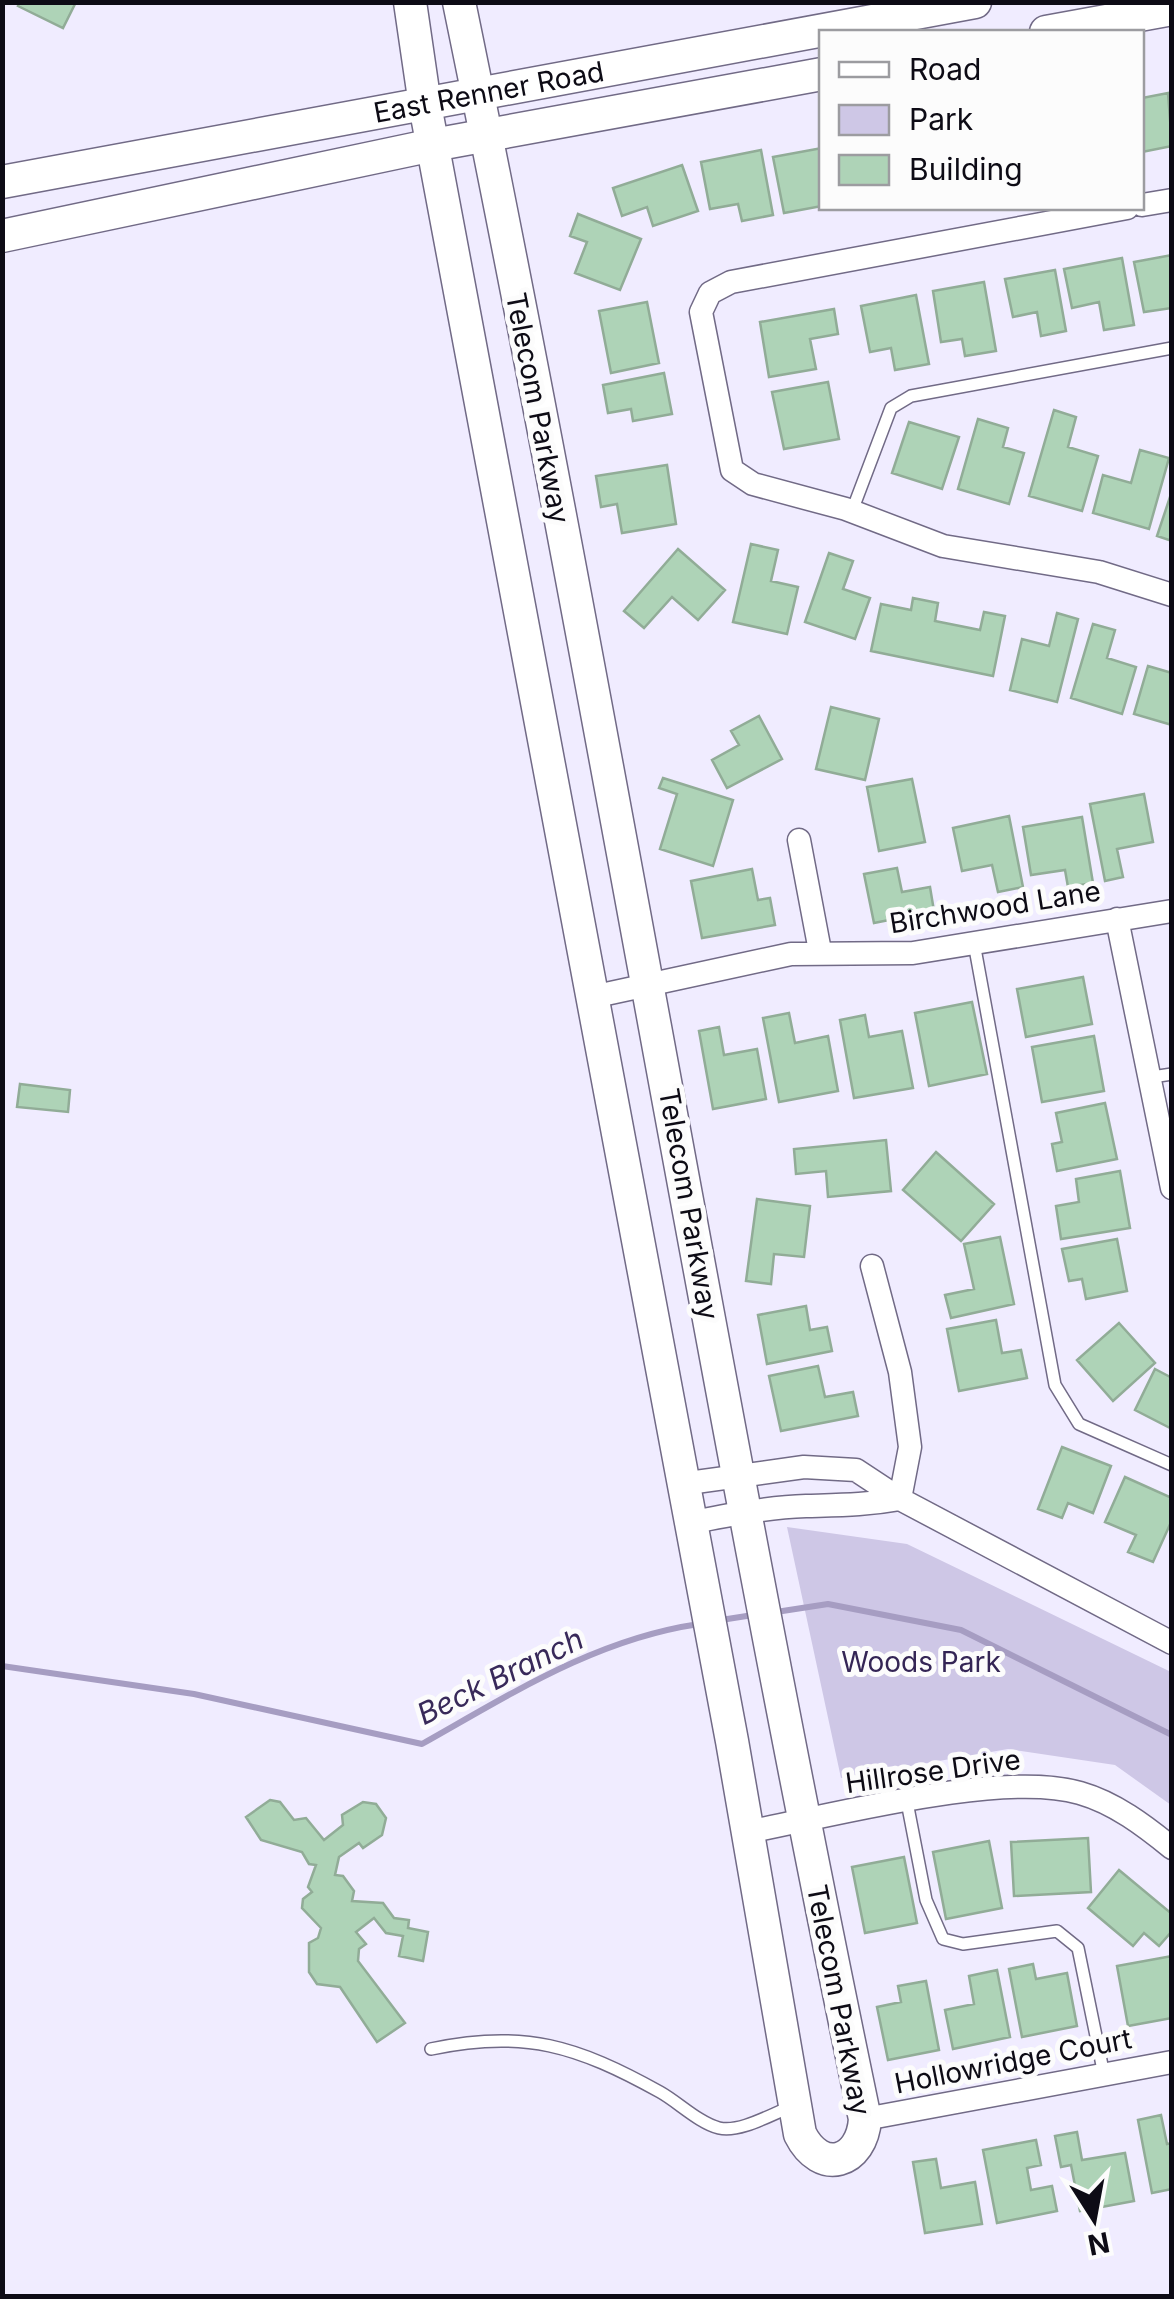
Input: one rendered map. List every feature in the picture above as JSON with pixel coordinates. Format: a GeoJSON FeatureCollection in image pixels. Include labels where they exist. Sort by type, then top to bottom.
{"type":"FeatureCollection","features":[{"type":"Feature","properties":{"kind":"street","name":"Telecom Parkway"},"geometry":{"type":"LineString","coordinates":[[410,2],[424,105],[722,1691],[798,2105],[800,2134],[806,2148],[821,2158],[838,2160],[856,2150],[864,2138],[865,2119],[802,1821],[649,985],[458,2]]}},
{"type":"Feature","properties":{"kind":"street","name":"East Renner Road"},"geometry":{"type":"LineString","coordinates":[[825,30],[974,2]]}},
{"type":"Feature","properties":{"kind":"street"},"geometry":{"type":"LineString","coordinates":[[1057,30],[1172,9]]}},
{"type":"Feature","properties":{"kind":"street","name":"East Renner Road"},"geometry":{"type":"LineString","coordinates":[[2,182],[819,31]]}},
{"type":"Feature","properties":{"kind":"street","name":"East Renner Road"},"geometry":{"type":"LineString","coordinates":[[2,236],[432,145],[819,75]]}},
{"type":"Feature","properties":{"kind":"street"},"geometry":{"type":"LineString","coordinates":[[1144,205],[1172,200]]}},
{"type":"Feature","properties":{"kind":"street"},"geometry":{"type":"LineString","coordinates":[[1116,210],[731,282],[710,293],[701,312],[732,470],[753,484],[852,512],[943,546],[1099,572],[1172,595]]}},
{"type":"Feature","properties":{"kind":"street"},"geometry":{"type":"LineString","coordinates":[[798,840],[820,951]]}},
{"type":"Feature","properties":{"kind":"street","name":"Birchwood Lane"},"geometry":{"type":"LineString","coordinates":[[592,996],[820,951],[872,956],[1172,911]]}},
{"type":"Feature","properties":{"kind":"street"},"geometry":{"type":"LineString","coordinates":[[1117,919],[1162,1075],[1172,1188]]}},
{"type":"Feature","properties":{"kind":"street"},"geometry":{"type":"LineString","coordinates":[[872,1266],[900,1372],[908,1428],[910,1447],[900,1499]]}},
{"type":"Feature","properties":{"kind":"street"},"geometry":{"type":"LineString","coordinates":[[681,1484],[804,1467],[856,1470],[900,1499],[1172,1643]]}},
{"type":"Feature","properties":{"kind":"street"},"geometry":{"type":"LineString","coordinates":[[834,1508],[835,1468]]}},
{"type":"Feature","properties":{"kind":"street"},"geometry":{"type":"LineString","coordinates":[[688,1523],[805,1506],[834,1508],[900,1499]]}},
{"type":"Feature","properties":{"kind":"street","name":"Hillrose Drive"},"geometry":{"type":"LineString","coordinates":[[747,1832],[1001,1787],[1047,1786],[1082,1794],[1114,1808],[1172,1848]]}},
{"type":"Feature","properties":{"kind":"street","name":"Hollowridge Court"},"geometry":{"type":"LineString","coordinates":[[865,2119],[1172,2062]]}},
{"type":"Feature","properties":{"kind":"lane"},"geometry":{"type":"LineString","coordinates":[[852,512],[892,408],[911,396],[1172,348]]}},
{"type":"Feature","properties":{"kind":"lane"},"geometry":{"type":"LineString","coordinates":[[974,943],[1055,1386],[1079,1424],[1172,1465]]}},
{"type":"Feature","properties":{"kind":"lane"},"geometry":{"type":"LineString","coordinates":[[907,1802],[926,1900],[943,1939],[963,1944],[1057,1930],[1078,1948],[1104,2074]]}},
{"type":"Feature","properties":{"kind":"lane"},"geometry":{"type":"LineString","coordinates":[[431,2049],[510,2037],[541,2043],[639,2080],[719,2128],[740,2126],[798,2105]]}},
{"type":"Feature","properties":{"kind":"green space","name":"Woods Park"},"geometry":{"type":"Polygon","coordinates":[[[787,1527],[907,1544],[1171,1672],[1171,1805],[1115,1765],[1008,1749],[841,1778],[787,1527]]]}},
{"type":"Feature","properties":{"kind":"building"},"geometry":{"type":"Polygon","coordinates":[[[20,2],[76,2],[63,28],[18,6],[20,2]]]}},
{"type":"Feature","properties":{"kind":"building"},"geometry":{"type":"Polygon","coordinates":[[[1168,93],[1172,146],[1144,152],[1144,98],[1168,93]]]}},
{"type":"Feature","properties":{"kind":"building"},"geometry":{"type":"Polygon","coordinates":[[[819,149],[819,207],[784,213],[773,157],[819,149]]]}},
{"type":"Feature","properties":{"kind":"building"},"geometry":{"type":"Polygon","coordinates":[[[761,150],[773,215],[742,221],[738,204],[710,209],[701,162],[761,150]]]}},
{"type":"Feature","properties":{"kind":"building"},"geometry":{"type":"Polygon","coordinates":[[[682,165],[698,211],[653,226],[647,207],[622,216],[613,188],[682,165]]]}},
{"type":"Feature","properties":{"kind":"building"},"geometry":{"type":"Polygon","coordinates":[[[578,214],[641,239],[620,290],[575,273],[587,242],[570,236],[578,214]]]}},
{"type":"Feature","properties":{"kind":"building"},"geometry":{"type":"Polygon","coordinates":[[[1172,255],[1172,308],[1144,312],[1134,262],[1172,255]]]}},
{"type":"Feature","properties":{"kind":"building"},"geometry":{"type":"Polygon","coordinates":[[[1122,258],[1134,325],[1104,330],[1099,302],[1072,308],[1064,269],[1122,258]]]}},
{"type":"Feature","properties":{"kind":"building"},"geometry":{"type":"Polygon","coordinates":[[[1055,270],[1066,331],[1041,336],[1037,312],[1013,317],[1005,279],[1055,270]]]}},
{"type":"Feature","properties":{"kind":"building"},"geometry":{"type":"Polygon","coordinates":[[[984,282],[996,351],[965,356],[962,339],[941,342],[933,291],[984,282]]]}},
{"type":"Feature","properties":{"kind":"building"},"geometry":{"type":"Polygon","coordinates":[[[916,295],[929,364],[895,370],[891,348],[870,352],[861,306],[916,295]]]}},
{"type":"Feature","properties":{"kind":"building"},"geometry":{"type":"Polygon","coordinates":[[[647,302],[659,363],[611,373],[599,311],[647,302]]]}},
{"type":"Feature","properties":{"kind":"building"},"geometry":{"type":"Polygon","coordinates":[[[834,309],[838,334],[810,339],[816,369],[769,377],[760,322],[834,309]]]}},
{"type":"Feature","properties":{"kind":"building"},"geometry":{"type":"Polygon","coordinates":[[[664,373],[672,414],[633,421],[631,409],[608,413],[603,385],[664,373]]]}},
{"type":"Feature","properties":{"kind":"building"},"geometry":{"type":"Polygon","coordinates":[[[828,382],[839,439],[784,449],[772,392],[828,382]]]}},
{"type":"Feature","properties":{"kind":"building"},"geometry":{"type":"Polygon","coordinates":[[[1054,410],[1076,417],[1068,447],[1098,456],[1082,511],[1029,496],[1054,410]]]}},
{"type":"Feature","properties":{"kind":"building"},"geometry":{"type":"Polygon","coordinates":[[[978,419],[1008,428],[1003,447],[1024,453],[1009,504],[958,489],[978,419]]]}},
{"type":"Feature","properties":{"kind":"building"},"geometry":{"type":"Polygon","coordinates":[[[909,422],[959,437],[942,489],[892,473],[909,422]]]}},
{"type":"Feature","properties":{"kind":"building"},"geometry":{"type":"Polygon","coordinates":[[[1140,450],[1169,458],[1149,529],[1093,513],[1103,475],[1131,483],[1140,450]]]}},
{"type":"Feature","properties":{"kind":"building"},"geometry":{"type":"Polygon","coordinates":[[[667,465],[676,524],[622,533],[617,504],[601,507],[596,476],[667,465]]]}},
{"type":"Feature","properties":{"kind":"building"},"geometry":{"type":"Polygon","coordinates":[[[1172,491],[1172,541],[1157,536],[1172,491]]]}},
{"type":"Feature","properties":{"kind":"building"},"geometry":{"type":"Polygon","coordinates":[[[751,544],[778,550],[771,581],[798,587],[787,634],[733,622],[751,544]]]}},
{"type":"Feature","properties":{"kind":"building"},"geometry":{"type":"Polygon","coordinates":[[[678,549],[725,590],[698,620],[672,597],[644,628],[624,611],[678,549]]]}},
{"type":"Feature","properties":{"kind":"building"},"geometry":{"type":"Polygon","coordinates":[[[829,553],[853,561],[843,589],[870,598],[855,639],[805,622],[829,553]]]}},
{"type":"Feature","properties":{"kind":"building"},"geometry":{"type":"Polygon","coordinates":[[[913,598],[938,603],[935,621],[980,630],[984,612],[1005,616],[993,676],[871,651],[881,604],[911,610],[913,598]]]}},
{"type":"Feature","properties":{"kind":"building"},"geometry":{"type":"Polygon","coordinates":[[[1057,613],[1078,619],[1057,702],[1010,690],[1022,639],[1049,646],[1057,613]]]}},
{"type":"Feature","properties":{"kind":"building"},"geometry":{"type":"Polygon","coordinates":[[[1093,624],[1115,630],[1107,658],[1136,667],[1122,714],[1071,698],[1093,624]]]}},
{"type":"Feature","properties":{"kind":"building"},"geometry":{"type":"Polygon","coordinates":[[[1148,666],[1172,673],[1172,725],[1134,714],[1148,666]]]}},
{"type":"Feature","properties":{"kind":"building"},"geometry":{"type":"Polygon","coordinates":[[[831,707],[879,719],[865,780],[816,769],[831,707]]]}},
{"type":"Feature","properties":{"kind":"building"},"geometry":{"type":"Polygon","coordinates":[[[759,716],[782,759],[727,788],[712,760],[739,745],[731,731],[759,716]]]}},
{"type":"Feature","properties":{"kind":"building"},"geometry":{"type":"Polygon","coordinates":[[[663,778],[733,800],[713,866],[660,849],[677,794],[659,788],[663,778]]]}},
{"type":"Feature","properties":{"kind":"building"},"geometry":{"type":"Polygon","coordinates":[[[912,779],[925,842],[879,851],[867,787],[912,779]]]}},
{"type":"Feature","properties":{"kind":"building"},"geometry":{"type":"Polygon","coordinates":[[[1144,794],[1153,842],[1117,849],[1123,877],[1105,881],[1090,804],[1144,794]]]}},
{"type":"Feature","properties":{"kind":"building"},"geometry":{"type":"Polygon","coordinates":[[[1009,816],[1023,887],[998,892],[992,865],[962,871],[953,828],[1009,816]]]}},
{"type":"Feature","properties":{"kind":"building"},"geometry":{"type":"Polygon","coordinates":[[[1082,817],[1093,883],[1068,887],[1065,870],[1031,875],[1023,827],[1082,817]]]}},
{"type":"Feature","properties":{"kind":"building"},"geometry":{"type":"Polygon","coordinates":[[[897,868],[902,892],[930,887],[934,911],[874,923],[864,874],[897,868]]]}},
{"type":"Feature","properties":{"kind":"building"},"geometry":{"type":"Polygon","coordinates":[[[752,869],[758,900],[770,898],[775,925],[702,938],[691,881],[752,869]]]}},
{"type":"Feature","properties":{"kind":"building"},"geometry":{"type":"Polygon","coordinates":[[[1083,977],[1092,1024],[1026,1037],[1017,989],[1083,977]]]}},
{"type":"Feature","properties":{"kind":"building"},"geometry":{"type":"Polygon","coordinates":[[[972,1002],[987,1074],[929,1086],[915,1013],[972,1002]]]}},
{"type":"Feature","properties":{"kind":"building"},"geometry":{"type":"Polygon","coordinates":[[[789,1013],[795,1043],[828,1036],[838,1091],[779,1102],[763,1018],[789,1013]]]}},
{"type":"Feature","properties":{"kind":"building"},"geometry":{"type":"Polygon","coordinates":[[[865,1015],[869,1037],[902,1031],[913,1088],[854,1098],[840,1020],[865,1015]]]}},
{"type":"Feature","properties":{"kind":"building"},"geometry":{"type":"Polygon","coordinates":[[[719,1027],[724,1055],[757,1049],[766,1099],[713,1109],[699,1031],[719,1027]]]}},
{"type":"Feature","properties":{"kind":"building"},"geometry":{"type":"Polygon","coordinates":[[[1094,1036],[1104,1091],[1042,1102],[1032,1047],[1094,1036]]]}},
{"type":"Feature","properties":{"kind":"building"},"geometry":{"type":"Polygon","coordinates":[[[20,1084],[70,1090],[68,1112],[17,1107],[20,1084]]]}},
{"type":"Feature","properties":{"kind":"building"},"geometry":{"type":"Polygon","coordinates":[[[1105,1103],[1117,1159],[1057,1171],[1052,1144],[1062,1142],[1056,1113],[1105,1103]]]}},
{"type":"Feature","properties":{"kind":"building"},"geometry":{"type":"Polygon","coordinates":[[[886,1140],[891,1191],[828,1197],[826,1171],[796,1174],[794,1149],[886,1140]]]}},
{"type":"Feature","properties":{"kind":"building"},"geometry":{"type":"Polygon","coordinates":[[[936,1152],[994,1204],[961,1241],[903,1190],[936,1152]]]}},
{"type":"Feature","properties":{"kind":"building"},"geometry":{"type":"Polygon","coordinates":[[[1120,1171],[1130,1228],[1061,1239],[1056,1206],[1079,1202],[1076,1179],[1120,1171]]]}},
{"type":"Feature","properties":{"kind":"building"},"geometry":{"type":"Polygon","coordinates":[[[757,1199],[810,1206],[804,1257],[774,1254],[771,1284],[746,1281],[757,1199]]]}},
{"type":"Feature","properties":{"kind":"building"},"geometry":{"type":"Polygon","coordinates":[[[1000,1237],[1014,1304],[951,1318],[945,1295],[974,1289],[964,1244],[1000,1237]]]}},
{"type":"Feature","properties":{"kind":"building"},"geometry":{"type":"Polygon","coordinates":[[[1117,1239],[1127,1291],[1086,1299],[1082,1279],[1069,1281],[1062,1249],[1117,1239]]]}},
{"type":"Feature","properties":{"kind":"building"},"geometry":{"type":"Polygon","coordinates":[[[806,1306],[810,1330],[827,1327],[832,1351],[767,1364],[758,1315],[806,1306]]]}},
{"type":"Feature","properties":{"kind":"building"},"geometry":{"type":"Polygon","coordinates":[[[996,1320],[1002,1353],[1021,1350],[1027,1378],[959,1391],[947,1329],[996,1320]]]}},
{"type":"Feature","properties":{"kind":"building"},"geometry":{"type":"Polygon","coordinates":[[[1119,1323],[1155,1363],[1113,1401],[1077,1360],[1119,1323]]]}},
{"type":"Feature","properties":{"kind":"building"},"geometry":{"type":"Polygon","coordinates":[[[818,1366],[825,1397],[853,1392],[858,1416],[781,1431],[769,1376],[818,1366]]]}},
{"type":"Feature","properties":{"kind":"building"},"geometry":{"type":"Polygon","coordinates":[[[1155,1369],[1172,1378],[1172,1429],[1135,1410],[1155,1369]]]}},
{"type":"Feature","properties":{"kind":"building"},"geometry":{"type":"Polygon","coordinates":[[[1062,1447],[1111,1466],[1093,1513],[1068,1503],[1062,1518],[1038,1509],[1062,1447]]]}},
{"type":"Feature","properties":{"kind":"building"},"geometry":{"type":"Polygon","coordinates":[[[1125,1477],[1172,1498],[1172,1520],[1153,1562],[1128,1552],[1136,1535],[1105,1522],[1125,1477]]]}},
{"type":"Feature","properties":{"kind":"building"},"geometry":{"type":"Polygon","coordinates":[[[270,1800],[280,1802],[294,1820],[306,1818],[324,1840],[343,1825],[342,1815],[363,1802],[376,1804],[386,1818],[382,1835],[363,1848],[359,1843],[339,1857],[335,1875],[343,1876],[354,1891],[352,1901],[383,1903],[394,1918],[409,1920],[408,1928],[428,1932],[423,1961],[399,1956],[403,1936],[386,1933],[374,1918],[356,1932],[366,1944],[359,1949],[358,1961],[405,2023],[377,2042],[340,1987],[317,1984],[309,1972],[309,1943],[318,1938],[321,1928],[302,1908],[303,1899],[312,1892],[308,1887],[316,1865],[309,1864],[302,1852],[261,1840],[246,1817],[270,1800]]]}},
{"type":"Feature","properties":{"kind":"building"},"geometry":{"type":"Polygon","coordinates":[[[1088,1838],[1091,1892],[1014,1896],[1011,1842],[1088,1838]]]}},
{"type":"Feature","properties":{"kind":"building"},"geometry":{"type":"Polygon","coordinates":[[[989,1841],[1002,1908],[946,1919],[933,1852],[989,1841]]]}},
{"type":"Feature","properties":{"kind":"building"},"geometry":{"type":"Polygon","coordinates":[[[904,1857],[917,1923],[865,1933],[852,1867],[904,1857]]]}},
{"type":"Feature","properties":{"kind":"building"},"geometry":{"type":"Polygon","coordinates":[[[1119,1870],[1172,1914],[1172,1931],[1159,1946],[1144,1933],[1133,1946],[1088,1908],[1119,1870]]]}},
{"type":"Feature","properties":{"kind":"building"},"geometry":{"type":"Polygon","coordinates":[[[1172,1956],[1172,2018],[1128,2026],[1117,1966],[1172,1956]]]}},
{"type":"Feature","properties":{"kind":"building"},"geometry":{"type":"Polygon","coordinates":[[[1033,1964],[1036,1979],[1067,1973],[1077,2026],[1022,2037],[1009,1969],[1033,1964]]]}},
{"type":"Feature","properties":{"kind":"building"},"geometry":{"type":"Polygon","coordinates":[[[997,1970],[1010,2037],[953,2049],[945,2010],[974,2004],[969,1976],[997,1970]]]}},
{"type":"Feature","properties":{"kind":"building"},"geometry":{"type":"Polygon","coordinates":[[[926,1981],[939,2050],[888,2060],[877,2007],[901,2002],[898,1986],[926,1981]]]}},
{"type":"Feature","properties":{"kind":"building"},"geometry":{"type":"Polygon","coordinates":[[[1161,2115],[1167,2144],[1172,2143],[1172,2189],[1152,2193],[1138,2120],[1161,2115]]]}},
{"type":"Feature","properties":{"kind":"building"},"geometry":{"type":"Polygon","coordinates":[[[1077,2132],[1082,2160],[1125,2153],[1134,2201],[1080,2211],[1071,2165],[1061,2167],[1055,2136],[1077,2132]]]}},
{"type":"Feature","properties":{"kind":"building"},"geometry":{"type":"Polygon","coordinates":[[[1036,2140],[1041,2165],[1027,2168],[1031,2190],[1052,2186],[1057,2211],[997,2223],[983,2150],[1036,2140]]]}},
{"type":"Feature","properties":{"kind":"building"},"geometry":{"type":"Polygon","coordinates":[[[936,2159],[941,2188],[975,2182],[982,2224],[925,2233],[913,2162],[936,2159]]]}},
{"type":"Feature","properties":{"kind":"waterway","name":"Beck Branch"},"geometry":{"type":"LineString","coordinates":[[776,1612],[828,1604],[961,1630],[1172,1735]]}},
{"type":"Feature","properties":{"kind":"waterway","name":"Beck Branch"},"geometry":{"type":"LineString","coordinates":[[721,1620],[753,1615]]}},
{"type":"Feature","properties":{"kind":"waterway","name":"Beck Branch"},"geometry":{"type":"LineString","coordinates":[[2,1666],[194,1694],[422,1744],[590,1655],[661,1631],[699,1624]]}}]}
